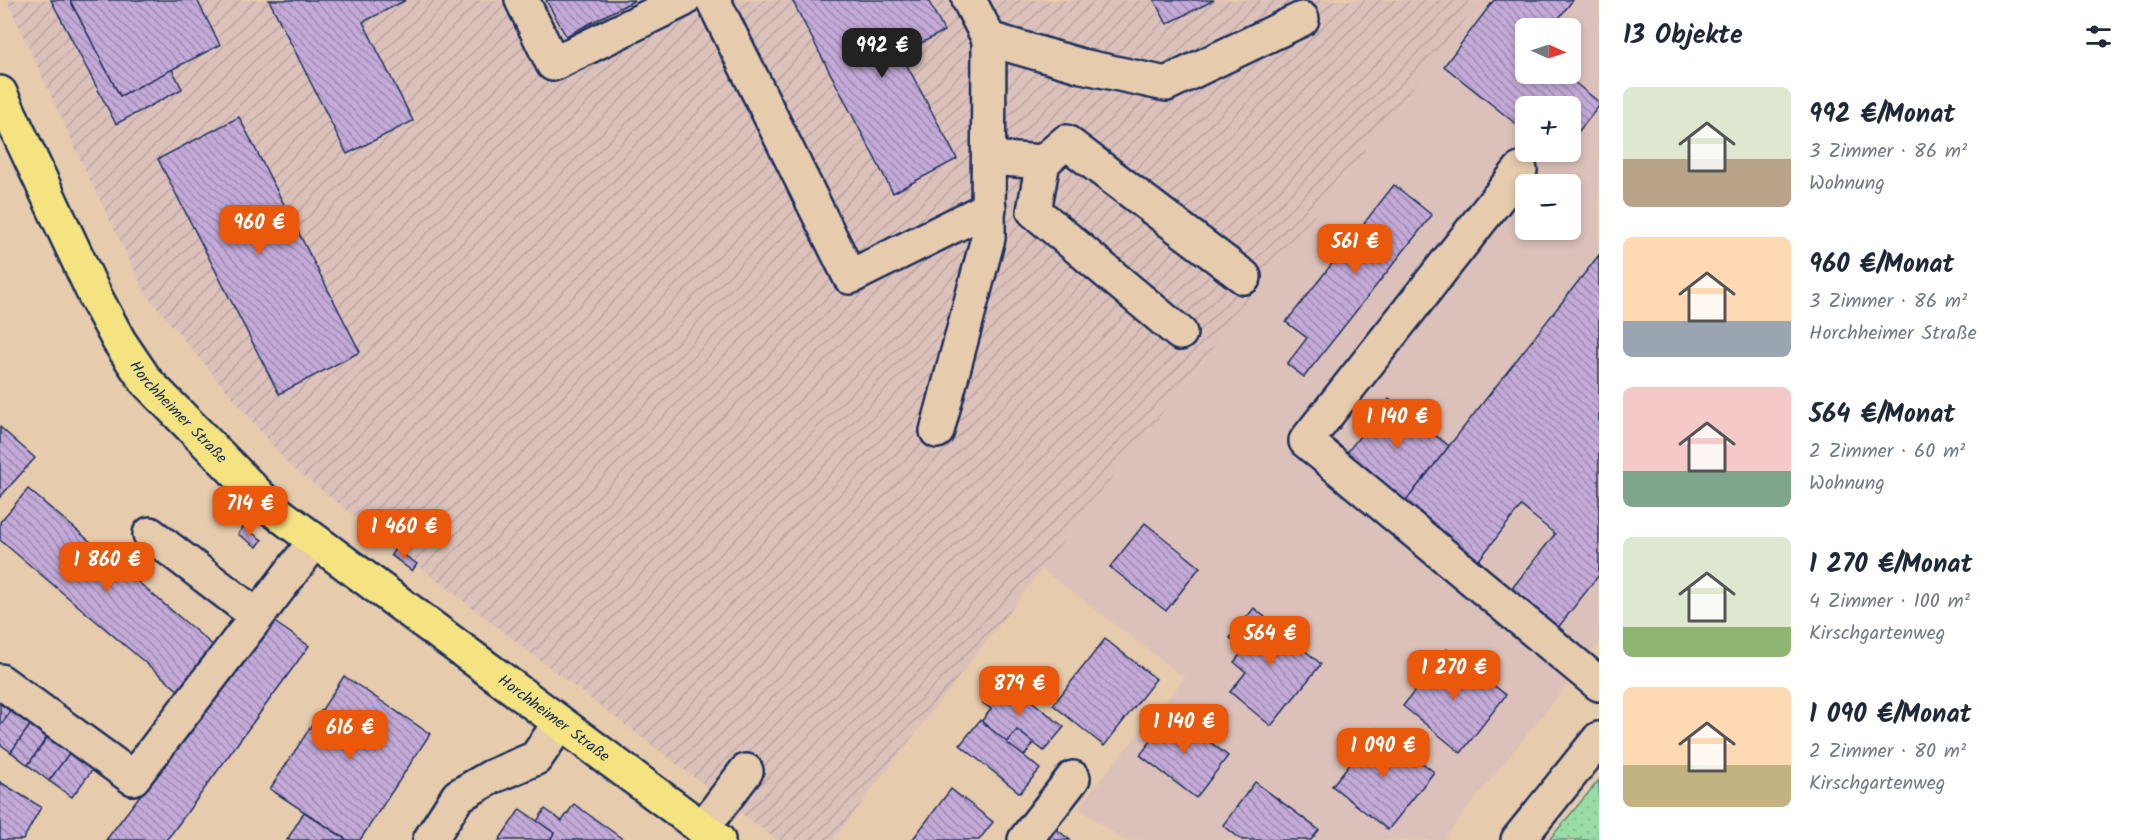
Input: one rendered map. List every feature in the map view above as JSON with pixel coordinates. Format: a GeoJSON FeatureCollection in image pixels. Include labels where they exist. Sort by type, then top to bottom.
{"type":"FeatureCollection","features":[{"type":"Feature","properties":{"kind":"main road","name":"Horchheimer Straße"},"geometry":{"type":"LineString","coordinates":[[2,112],[119,341],[146,381],[271,508],[710,834]]}},
{"type":"Feature","properties":{"kind":"street"},"geometry":{"type":"LineString","coordinates":[[522,0],[553,64],[683,0]]}},
{"type":"Feature","properties":{"kind":"street"},"geometry":{"type":"LineString","coordinates":[[713,0],[850,277],[989,208]]}},
{"type":"Feature","properties":{"kind":"street"},"geometry":{"type":"LineString","coordinates":[[937,431],[988,238],[989,39],[969,0]]}},
{"type":"Feature","properties":{"kind":"street"},"geometry":{"type":"LineString","coordinates":[[989,39],[1082,66],[1166,84],[1302,19]]}},
{"type":"Feature","properties":{"kind":"street"},"geometry":{"type":"LineString","coordinates":[[1180,333],[1034,211],[1043,162],[1066,142],[1244,277]]}},
{"type":"Feature","properties":{"kind":"street"},"geometry":{"type":"LineString","coordinates":[[989,158],[1043,162]]}},
{"type":"Feature","properties":{"kind":"street"},"geometry":{"type":"LineString","coordinates":[[1520,170],[1306,441],[1599,684]]}},
{"type":"Feature","properties":{"kind":"street"},"geometry":{"type":"LineString","coordinates":[[150,534],[257,616]]}},
{"type":"Feature","properties":{"kind":"street"},"geometry":{"type":"LineString","coordinates":[[0,681],[133,778],[315,541]]}},
{"type":"Feature","properties":{"kind":"street"},"geometry":{"type":"LineString","coordinates":[[430,840],[458,796],[491,777],[536,758],[560,724]]}},
{"type":"Feature","properties":{"kind":"street"},"geometry":{"type":"LineString","coordinates":[[1518,840],[1599,739]]}},
{"type":"Feature","properties":{"kind":"street"},"geometry":{"type":"LineString","coordinates":[[710,834],[746,771]]}},
{"type":"Feature","properties":{"kind":"street"},"geometry":{"type":"LineString","coordinates":[[1025,840],[1072,778]]}},
{"type":"Feature","properties":{"kind":"shaded area"},"geometry":{"type":"Polygon","coordinates":[[[7,0],[1476,0],[1478,3],[833,840],[777,840],[524,648],[288,464],[146,294],[83,165],[7,0]]]}},
{"type":"Feature","properties":{"kind":"shaded area"},"geometry":{"type":"Polygon","coordinates":[[[1480,0],[1599,0],[1599,644],[1443,840],[1123,840],[1078,807],[1185,678],[1042,569],[1480,0]]]}},
{"type":"Feature","properties":{"kind":"green space"},"geometry":{"type":"Polygon","coordinates":[[[1599,780],[1599,840],[1549,840],[1599,780]]]}},
{"type":"Feature","properties":{"kind":"building"},"geometry":{"type":"Polygon","coordinates":[[[51,0],[70,0],[120,96],[172,69],[182,89],[116,124],[51,0]]]}},
{"type":"Feature","properties":{"kind":"building"},"geometry":{"type":"Polygon","coordinates":[[[70,0],[197,0],[220,45],[120,96],[70,0]]]}},
{"type":"Feature","properties":{"kind":"building"},"geometry":{"type":"Polygon","coordinates":[[[269,0],[406,0],[363,22],[413,121],[347,154],[269,0]]]}},
{"type":"Feature","properties":{"kind":"building"},"geometry":{"type":"Polygon","coordinates":[[[546,0],[635,0],[566,36],[546,0]]]}},
{"type":"Feature","properties":{"kind":"building"},"geometry":{"type":"Polygon","coordinates":[[[792,0],[928,0],[944,31],[901,54],[957,159],[893,193],[792,0]]]}},
{"type":"Feature","properties":{"kind":"building"},"geometry":{"type":"Polygon","coordinates":[[[1154,0],[1214,0],[1167,24],[1154,0]]]}},
{"type":"Feature","properties":{"kind":"building"},"geometry":{"type":"Polygon","coordinates":[[[1494,0],[1573,0],[1559,18],[1515,18],[1515,84],[1576,84],[1599,102],[1599,106],[1581,128],[1581,96],[1515,96],[1515,123],[1444,66],[1494,0]]]}},
{"type":"Feature","properties":{"kind":"building"},"geometry":{"type":"Polygon","coordinates":[[[239,117],[360,352],[279,394],[158,159],[239,117]]]}},
{"type":"Feature","properties":{"kind":"building"},"geometry":{"type":"Polygon","coordinates":[[[1394,185],[1432,215],[1304,377],[1287,364],[1307,338],[1286,322],[1394,185]]]}},
{"type":"Feature","properties":{"kind":"building"},"geometry":{"type":"Polygon","coordinates":[[[1599,255],[1599,575],[1557,629],[1510,591],[1555,534],[1521,506],[1479,560],[1405,502],[1599,255]]]}},
{"type":"Feature","properties":{"kind":"building"},"geometry":{"type":"Polygon","coordinates":[[[1389,399],[1449,446],[1405,502],[1345,455],[1389,399]]]}},
{"type":"Feature","properties":{"kind":"building"},"geometry":{"type":"Polygon","coordinates":[[[0,427],[35,458],[0,497],[0,427]]]}},
{"type":"Feature","properties":{"kind":"building"},"geometry":{"type":"Polygon","coordinates":[[[28,489],[222,653],[186,697],[0,540],[0,522],[28,489]]]}},
{"type":"Feature","properties":{"kind":"building"},"geometry":{"type":"Polygon","coordinates":[[[1145,523],[1200,567],[1166,611],[1110,567],[1145,523]]]}},
{"type":"Feature","properties":{"kind":"building"},"geometry":{"type":"Polygon","coordinates":[[[243,527],[262,540],[257,547],[238,534],[243,527]]]}},
{"type":"Feature","properties":{"kind":"building"},"geometry":{"type":"Polygon","coordinates":[[[395,549],[417,564],[412,571],[391,555],[395,549]]]}},
{"type":"Feature","properties":{"kind":"building"},"geometry":{"type":"Polygon","coordinates":[[[1254,608],[1321,664],[1271,726],[1230,692],[1246,672],[1234,662],[1244,650],[1230,638],[1254,608]]]}},
{"type":"Feature","properties":{"kind":"building"},"geometry":{"type":"Polygon","coordinates":[[[273,621],[309,646],[172,833],[166,840],[106,840],[273,621]]]}},
{"type":"Feature","properties":{"kind":"building"},"geometry":{"type":"Polygon","coordinates":[[[1105,639],[1156,679],[1104,746],[1053,705],[1105,639]]]}},
{"type":"Feature","properties":{"kind":"building"},"geometry":{"type":"Polygon","coordinates":[[[1447,649],[1506,695],[1461,753],[1403,706],[1447,649]]]}},
{"type":"Feature","properties":{"kind":"building"},"geometry":{"type":"Polygon","coordinates":[[[344,676],[430,734],[360,840],[347,840],[270,789],[344,676]]]}},
{"type":"Feature","properties":{"kind":"building"},"geometry":{"type":"Polygon","coordinates":[[[1003,678],[1064,727],[1044,751],[1017,730],[1007,743],[981,722],[991,709],[983,703],[1003,678]]]}},
{"type":"Feature","properties":{"kind":"building"},"geometry":{"type":"Polygon","coordinates":[[[0,701],[12,710],[0,726],[0,701]]]}},
{"type":"Feature","properties":{"kind":"building"},"geometry":{"type":"Polygon","coordinates":[[[12,710],[31,724],[11,752],[0,744],[0,726],[12,710]]]}},
{"type":"Feature","properties":{"kind":"building"},"geometry":{"type":"Polygon","coordinates":[[[1173,713],[1228,756],[1196,798],[1140,755],[1173,713]]]}},
{"type":"Feature","properties":{"kind":"building"},"geometry":{"type":"Polygon","coordinates":[[[980,720],[1040,769],[1020,793],[960,745],[980,720]]]}},
{"type":"Feature","properties":{"kind":"building"},"geometry":{"type":"Polygon","coordinates":[[[31,724],[48,736],[28,765],[11,752],[31,724]]]}},
{"type":"Feature","properties":{"kind":"building"},"geometry":{"type":"Polygon","coordinates":[[[1378,728],[1434,772],[1388,830],[1332,786],[1378,728]]]}},
{"type":"Feature","properties":{"kind":"building"},"geometry":{"type":"Polygon","coordinates":[[[1017,730],[1034,743],[1024,756],[1007,743],[1017,730]]]}},
{"type":"Feature","properties":{"kind":"building"},"geometry":{"type":"Polygon","coordinates":[[[48,736],[70,752],[49,781],[28,765],[48,736]]]}},
{"type":"Feature","properties":{"kind":"building"},"geometry":{"type":"Polygon","coordinates":[[[70,752],[93,769],[72,797],[49,781],[70,752]]]}},
{"type":"Feature","properties":{"kind":"building"},"geometry":{"type":"Polygon","coordinates":[[[0,782],[41,807],[23,840],[0,840],[0,782]]]}},
{"type":"Feature","properties":{"kind":"building"},"geometry":{"type":"Polygon","coordinates":[[[1255,782],[1319,830],[1311,840],[1242,840],[1223,825],[1255,782]]]}},
{"type":"Feature","properties":{"kind":"building"},"geometry":{"type":"Polygon","coordinates":[[[951,789],[993,822],[979,840],[912,840],[951,789]]]}},
{"type":"Feature","properties":{"kind":"building"},"geometry":{"type":"Polygon","coordinates":[[[574,804],[624,840],[550,840],[554,833],[537,821],[545,809],[562,821],[574,804]]]}},
{"type":"Feature","properties":{"kind":"building"},"geometry":{"type":"Polygon","coordinates":[[[520,809],[554,833],[550,840],[499,840],[520,809]]]}},
{"type":"Feature","properties":{"kind":"building"},"geometry":{"type":"Polygon","coordinates":[[[304,812],[347,840],[287,840],[304,812]]]}},
{"type":"Feature","properties":{"kind":"building"},"geometry":{"type":"Polygon","coordinates":[[[1055,828],[1070,840],[1045,840],[1055,828]]]}}]}
